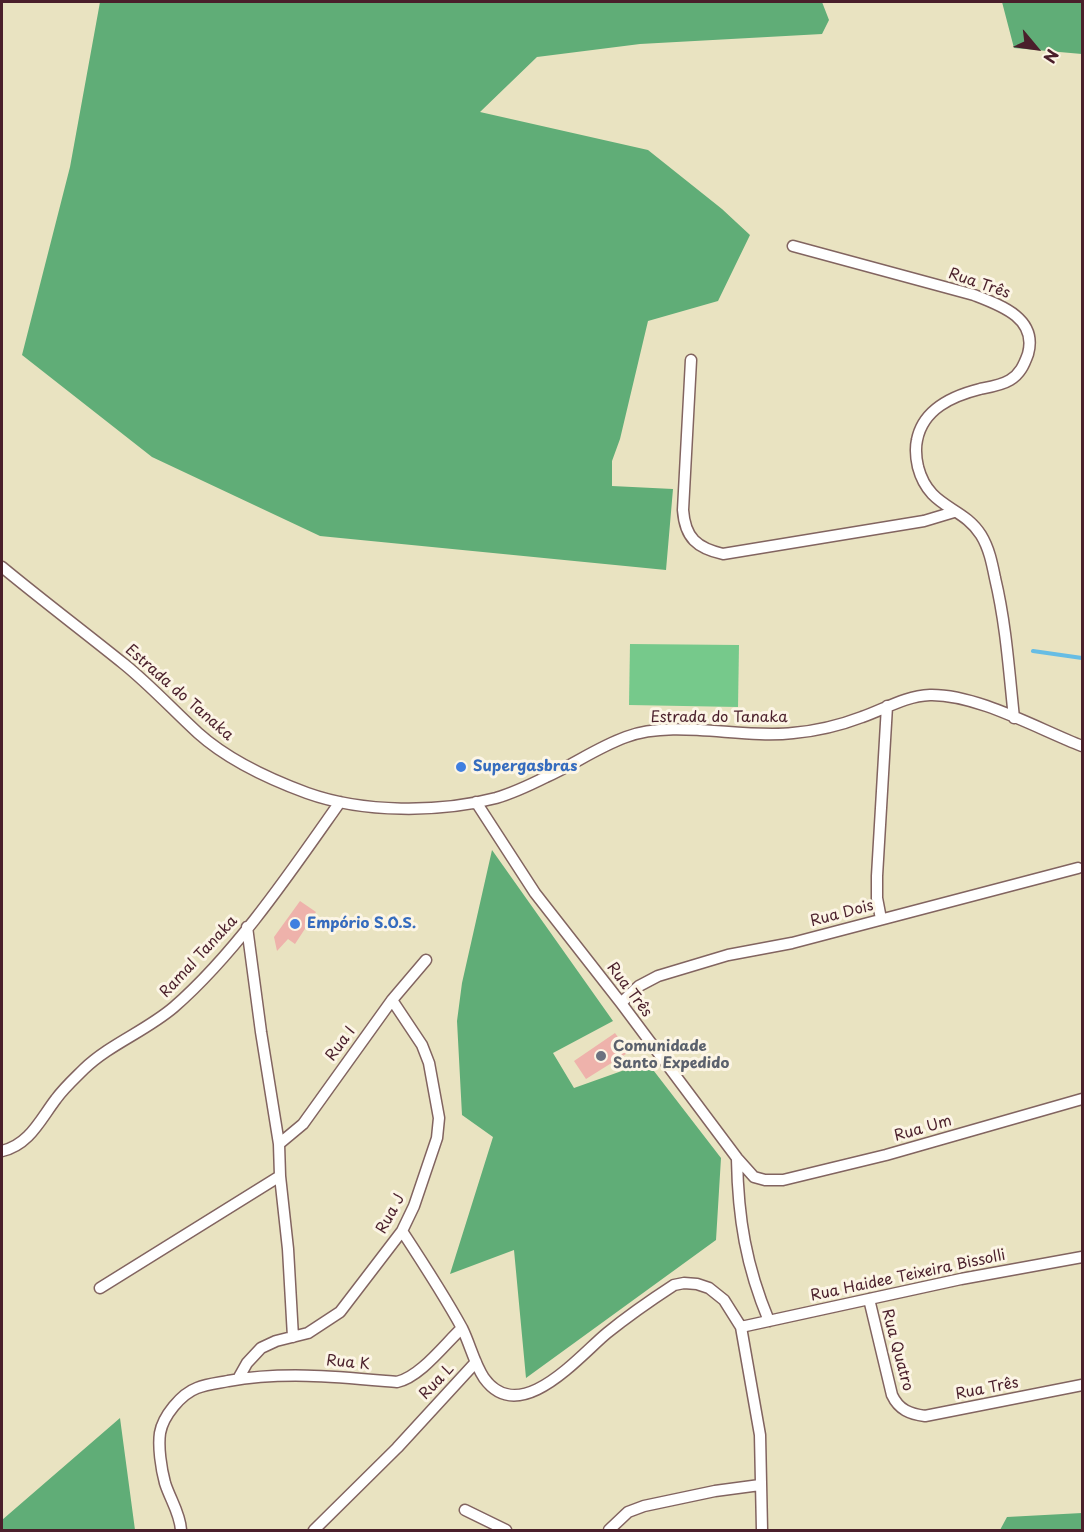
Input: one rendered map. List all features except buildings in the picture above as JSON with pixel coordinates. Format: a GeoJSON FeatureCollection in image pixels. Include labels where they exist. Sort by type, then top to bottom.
{"type":"FeatureCollection","features":[{"type":"Feature","properties":{"kind":"street","name":"Rua Três"},"geometry":{"type":"LineString","coordinates":[[793,246],[974,295],[1014,313],[1029,333],[1030,348],[1018,374],[1009,381],[972,391],[945,402],[930,413],[922,424],[916,441],[916,458],[921,476],[933,497],[973,525],[990,555],[1001,603],[1014,718]]}},
{"type":"Feature","properties":{"kind":"street"},"geometry":{"type":"LineString","coordinates":[[692,360],[684,523],[689,534],[698,544],[708,550],[723,554],[924,521],[954,512]]}},
{"type":"Feature","properties":{"kind":"street","name":"Estrada do Tanaka"},"geometry":{"type":"LineString","coordinates":[[2,567],[124,664],[158,693],[198,733],[221,751],[264,775],[309,794],[369,807],[419,808],[496,798],[534,783],[626,736],[662,730],[791,734],[844,724],[906,699],[931,695],[982,705],[1083,746]]}},
{"type":"Feature","properties":{"kind":"street"},"geometry":{"type":"LineString","coordinates":[[881,919],[877,898],[877,876],[887,706]]}},
{"type":"Feature","properties":{"kind":"street","name":"Ramal Tanaka"},"geometry":{"type":"LineString","coordinates":[[2,1151],[12,1149],[28,1138],[57,1098],[93,1061],[149,1026],[202,979],[247,927],[340,802]]}},
{"type":"Feature","properties":{"kind":"street","name":"Rua Três"},"geometry":{"type":"LineString","coordinates":[[476,802],[536,893],[737,1158],[754,1177],[771,1180]]}},
{"type":"Feature","properties":{"kind":"street","name":"Rua Dois"},"geometry":{"type":"LineString","coordinates":[[621,1004],[639,986],[658,976],[728,955],[792,943],[1078,868]]}},
{"type":"Feature","properties":{"kind":"street"},"geometry":{"type":"LineString","coordinates":[[247,927],[279,1144],[293,1337]]}},
{"type":"Feature","properties":{"kind":"street","name":"Rua I"},"geometry":{"type":"LineString","coordinates":[[279,1144],[303,1124],[392,1000],[426,960]]}},
{"type":"Feature","properties":{"kind":"street","name":"Rua J"},"geometry":{"type":"LineString","coordinates":[[238,1379],[254,1353],[268,1344],[318,1327],[340,1312],[402,1231],[414,1206],[437,1138],[439,1118],[429,1063],[422,1045],[392,1000]]}},
{"type":"Feature","properties":{"kind":"street","name":"Rua Um"},"geometry":{"type":"LineString","coordinates":[[771,1180],[783,1180],[886,1155],[1083,1099]]}},
{"type":"Feature","properties":{"kind":"street"},"geometry":{"type":"LineString","coordinates":[[737,1158],[741,1221],[749,1264],[755,1287],[769,1321]]}},
{"type":"Feature","properties":{"kind":"street"},"geometry":{"type":"LineString","coordinates":[[100,1288],[280,1176]]}},
{"type":"Feature","properties":{"kind":"street","name":"Rua L"},"geometry":{"type":"LineString","coordinates":[[314,1530],[397,1448],[476,1362],[462,1328],[448,1303],[402,1231]]}},
{"type":"Feature","properties":{"kind":"street","name":"Rua Haidee Teixeira Bissolli"},"geometry":{"type":"LineString","coordinates":[[741,1327],[962,1279],[1083,1257]]}},
{"type":"Feature","properties":{"kind":"street"},"geometry":{"type":"LineString","coordinates":[[476,1362],[494,1388],[505,1394],[533,1392],[554,1380],[607,1333],[674,1285],[697,1284],[709,1288],[733,1311],[741,1327],[760,1435],[762,1530]]}},
{"type":"Feature","properties":{"kind":"street","name":"Rua Quatro"},"geometry":{"type":"LineString","coordinates":[[868,1299],[892,1395],[899,1407]]}},
{"type":"Feature","properties":{"kind":"street","name":"Rua K"},"geometry":{"type":"LineString","coordinates":[[181,1530],[176,1509],[165,1483],[160,1433],[165,1419],[183,1397],[195,1389],[211,1384],[286,1374],[397,1382],[411,1378],[462,1328]]}},
{"type":"Feature","properties":{"kind":"street","name":"Rua Três"},"geometry":{"type":"LineString","coordinates":[[899,1407],[925,1416],[1083,1385]]}},
{"type":"Feature","properties":{"kind":"street"},"geometry":{"type":"LineString","coordinates":[[609,1530],[628,1512],[644,1506],[715,1491],[760,1485]]}},
{"type":"Feature","properties":{"kind":"street"},"geometry":{"type":"LineString","coordinates":[[465,1510],[506,1530]]}},
{"type":"Feature","properties":{"kind":"green space"},"geometry":{"type":"Polygon","coordinates":[[[100,2],[822,2],[829,20],[822,34],[640,44],[537,57],[480,112],[648,150],[722,209],[750,235],[718,301],[648,321],[620,439],[612,461],[612,486],[673,489],[666,570],[320,536],[152,457],[22,355],[70,167],[100,2]]]}},
{"type":"Feature","properties":{"kind":"green space"},"geometry":{"type":"Polygon","coordinates":[[[1002,2],[1082,2],[1082,54],[1014,48],[1002,2]]]}},
{"type":"Feature","properties":{"kind":"green space"},"geometry":{"type":"Polygon","coordinates":[[[630,644],[739,645],[738,707],[629,705],[630,644]]]}},
{"type":"Feature","properties":{"kind":"green space"},"geometry":{"type":"Polygon","coordinates":[[[492,850],[613,1021],[553,1053],[574,1088],[647,1062],[721,1158],[716,1240],[526,1378],[514,1250],[450,1274],[493,1137],[462,1115],[457,1021],[462,983],[492,850]]]}},
{"type":"Feature","properties":{"kind":"green space"},"geometry":{"type":"Polygon","coordinates":[[[120,1418],[135,1530],[2,1530],[2,1520],[120,1418]]]}},
{"type":"Feature","properties":{"kind":"green space"},"geometry":{"type":"Polygon","coordinates":[[[1082,1513],[1082,1530],[1000,1530],[1007,1517],[1082,1513]]]}},
{"type":"Feature","properties":{"kind":"waterway"},"geometry":{"type":"LineString","coordinates":[[1033,651],[1082,658]]}},
{"type":"Feature","properties":{"kind":"place","name":"Supergasbras"},"geometry":{"type":"Point","coordinates":[461,767]}},
{"type":"Feature","properties":{"kind":"place","name":"Empório S.O.S."},"geometry":{"type":"Point","coordinates":[295,924]}},
{"type":"Feature","properties":{"kind":"place","name":"Comunidade Santo Expedido"},"geometry":{"type":"Point","coordinates":[601,1056]}}]}
